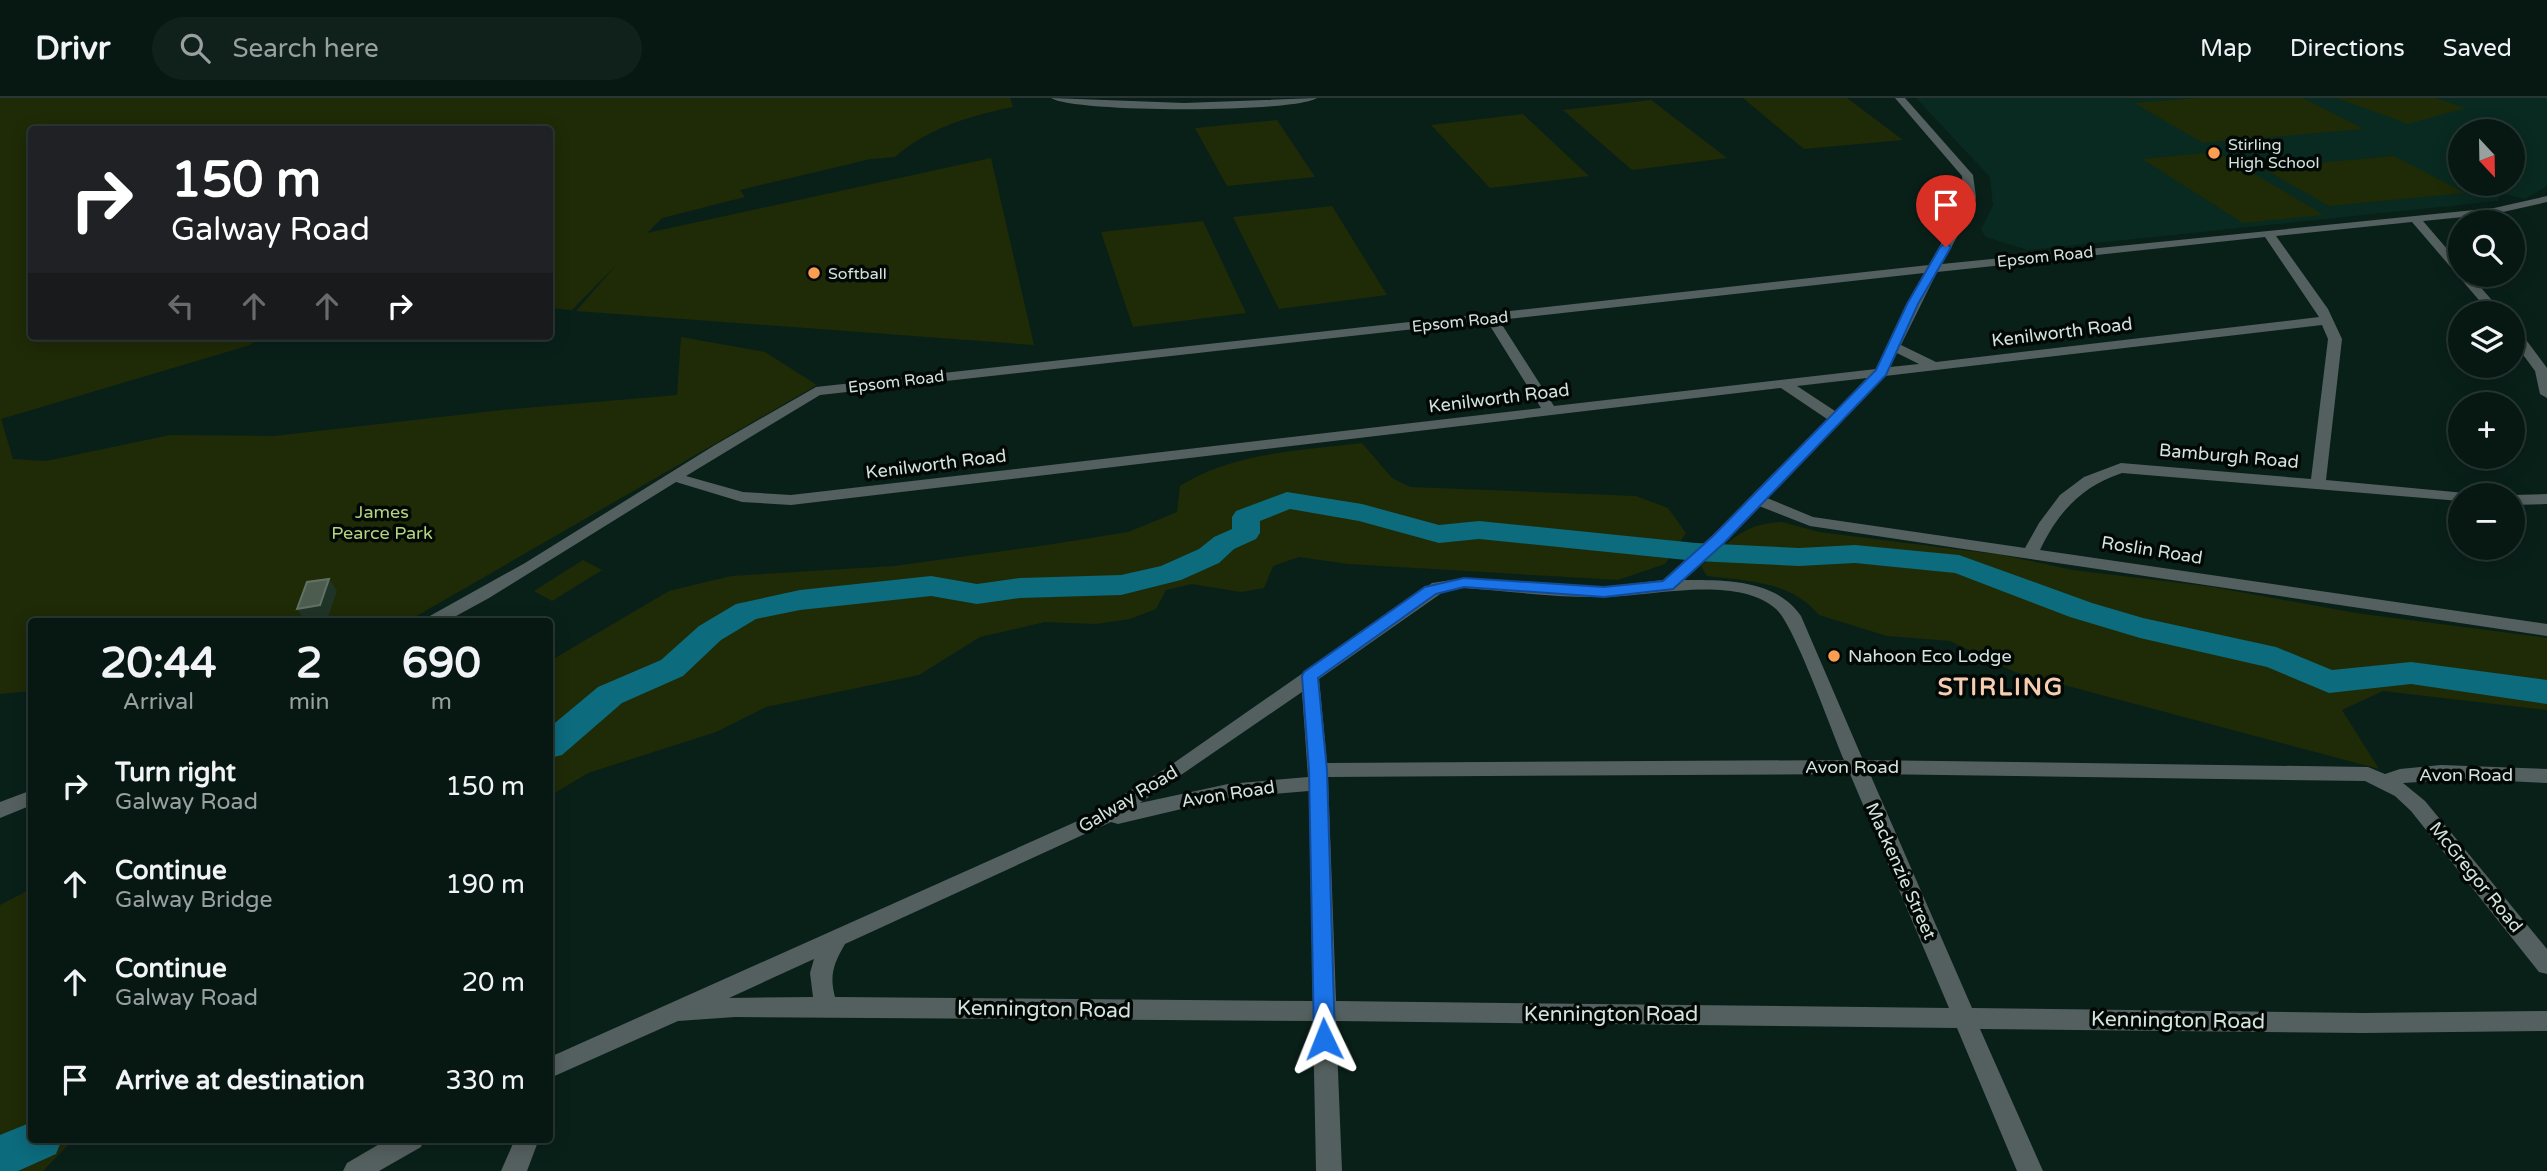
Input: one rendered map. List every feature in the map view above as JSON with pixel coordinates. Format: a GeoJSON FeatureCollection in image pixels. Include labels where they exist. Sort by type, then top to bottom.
{"type":"FeatureCollection","features":[{"type":"Feature","properties":{"kind":"street"},"geometry":{"type":"LineString","coordinates":[[1059,98],[1179,107],[1312,98]]}},
{"type":"Feature","properties":{"kind":"street"},"geometry":{"type":"LineString","coordinates":[[1668,585],[1718,540],[1881,372],[1970,197],[1967,175],[1900,98]]}},
{"type":"Feature","properties":{"kind":"street","name":"Epsom Road"},"geometry":{"type":"LineString","coordinates":[[439,618],[677,478],[764,420],[816,391],[1990,262],[2415,219],[2534,204],[2547,199]]}},
{"type":"Feature","properties":{"kind":"street"},"geometry":{"type":"LineString","coordinates":[[2534,204],[2547,209]]}},
{"type":"Feature","properties":{"kind":"street"},"geometry":{"type":"LineString","coordinates":[[2415,219],[2448,257]]}},
{"type":"Feature","properties":{"kind":"street"},"geometry":{"type":"LineString","coordinates":[[2268,233],[2328,320],[2335,339],[2335,355],[2319,456],[2318,483]]}},
{"type":"Feature","properties":{"kind":"street"},"geometry":{"type":"LineString","coordinates":[[1946,247],[1974,259],[1990,262]]}},
{"type":"Feature","properties":{"kind":"street"},"geometry":{"type":"LineString","coordinates":[[2474,287],[2486,301]]}},
{"type":"Feature","properties":{"kind":"street"},"geometry":{"type":"LineString","coordinates":[[1491,318],[1550,411]]}},
{"type":"Feature","properties":{"kind":"street","name":"Kenilworth Road"},"geometry":{"type":"LineString","coordinates":[[677,478],[742,498],[792,500],[2328,320]]}},
{"type":"Feature","properties":{"kind":"street"},"geometry":{"type":"LineString","coordinates":[[1894,346],[1937,367]]}},
{"type":"Feature","properties":{"kind":"street"},"geometry":{"type":"LineString","coordinates":[[2525,348],[2542,371],[2547,394]]}},
{"type":"Feature","properties":{"kind":"street"},"geometry":{"type":"LineString","coordinates":[[1782,383],[1836,418]]}},
{"type":"Feature","properties":{"kind":"street","name":"Bamburgh Road"},"geometry":{"type":"LineString","coordinates":[[2031,552],[2046,518],[2056,508],[2086,483],[2114,470],[2136,468],[2448,495]]}},
{"type":"Feature","properties":{"kind":"street","name":"Roslin Road"},"geometry":{"type":"LineString","coordinates":[[1755,499],[1810,521],[2547,630]]}},
{"type":"Feature","properties":{"kind":"street"},"geometry":{"type":"LineString","coordinates":[[2525,500],[2547,499]]}},
{"type":"Feature","properties":{"kind":"street","name":"Galway Road"},"geometry":{"type":"LineString","coordinates":[[553,1069],[1098,820],[1175,772],[1431,591],[1445,585],[1464,583],[1604,592],[1668,585]]}},
{"type":"Feature","properties":{"kind":"street","name":"Mackenzie Street"},"geometry":{"type":"LineString","coordinates":[[1668,585],[1760,593],[1782,603],[1792,616],[2030,1171]]}},
{"type":"Feature","properties":{"kind":"street"},"geometry":{"type":"LineString","coordinates":[[1310,676],[1318,776],[1329,1171]]}},
{"type":"Feature","properties":{"kind":"street","name":"Avon Road"},"geometry":{"type":"LineString","coordinates":[[1098,820],[1228,791],[1318,776],[1856,767],[2346,772],[2368,774],[2394,786],[2394,777],[2434,774],[2547,776]]}},
{"type":"Feature","properties":{"kind":"street","name":"McGregor Road"},"geometry":{"type":"LineString","coordinates":[[2394,786],[2433,822],[2547,965]]}},
{"type":"Feature","properties":{"kind":"street"},"geometry":{"type":"LineString","coordinates":[[0,810],[28,799]]}},
{"type":"Feature","properties":{"kind":"street"},"geometry":{"type":"LineString","coordinates":[[828,1008],[820,986],[819,967],[840,937]]}},
{"type":"Feature","properties":{"kind":"street","name":"Kennington Road"},"geometry":{"type":"LineString","coordinates":[[676,1012],[735,1007],[1965,1016],[2363,1023],[2547,1021]]}},
{"type":"Feature","properties":{"kind":"street"},"geometry":{"type":"LineString","coordinates":[[356,1171],[405,1143]]}},
{"type":"Feature","properties":{"kind":"street"},"geometry":{"type":"LineString","coordinates":[[514,1171],[525,1143]]}},
{"type":"Feature","properties":{"kind":"shaded area","name":"Stirling High School"},"geometry":{"type":"Polygon","coordinates":[[[1916,98],[2547,98],[2547,186],[2525,199],[2512,196],[2525,196],[2525,119],[2448,119],[2448,196],[2499,196],[2498,201],[2028,250],[1986,237],[1981,230],[1993,205],[1990,177],[1916,98]]]}},
{"type":"Feature","properties":{"kind":"green space","name":"James Pearce Park"},"geometry":{"type":"Polygon","coordinates":[[[0,98],[1010,98],[1013,107],[950,124],[907,147],[895,157],[871,159],[740,190],[745,197],[662,218],[647,233],[991,158],[1034,345],[576,311],[617,264],[572,310],[553,308],[553,126],[28,126],[28,340],[258,340],[247,346],[1,419],[13,459],[46,461],[170,435],[274,436],[502,410],[677,395],[681,337],[765,352],[817,385],[413,618],[28,618],[28,691],[0,694],[0,98]]]}},
{"type":"Feature","properties":{"kind":"green space"},"geometry":{"type":"Polygon","coordinates":[[[1743,98],[1847,98],[1903,140],[1804,149],[1743,98]]]}},
{"type":"Feature","properties":{"kind":"green space"},"geometry":{"type":"Polygon","coordinates":[[[2196,98],[2303,98],[2364,129],[2203,143],[2134,103],[2196,98]]]}},
{"type":"Feature","properties":{"kind":"green space"},"geometry":{"type":"Polygon","coordinates":[[[2337,98],[2435,98],[2465,108],[2408,124],[2337,98]]]}},
{"type":"Feature","properties":{"kind":"green space"},"geometry":{"type":"Polygon","coordinates":[[[1651,100],[1727,158],[1632,170],[1563,110],[1651,100]]]}},
{"type":"Feature","properties":{"kind":"green space"},"geometry":{"type":"Polygon","coordinates":[[[1523,114],[1589,176],[1490,188],[1431,125],[1523,114]]]}},
{"type":"Feature","properties":{"kind":"green space"},"geometry":{"type":"Polygon","coordinates":[[[1277,120],[1315,177],[1227,186],[1195,128],[1277,120]]]}},
{"type":"Feature","properties":{"kind":"green space"},"geometry":{"type":"Polygon","coordinates":[[[2217,152],[2324,215],[2243,223],[2142,159],[2217,152]]]}},
{"type":"Feature","properties":{"kind":"green space"},"geometry":{"type":"Polygon","coordinates":[[[2394,156],[2448,184],[2448,195],[2329,206],[2262,168],[2394,156]]]}},
{"type":"Feature","properties":{"kind":"green space"},"geometry":{"type":"Polygon","coordinates":[[[1332,206],[1387,295],[1279,309],[1233,217],[1332,206]]]}},
{"type":"Feature","properties":{"kind":"green space"},"geometry":{"type":"Polygon","coordinates":[[[1203,221],[1246,313],[1133,327],[1101,232],[1203,221]]]}},
{"type":"Feature","properties":{"kind":"green space"},"geometry":{"type":"Polygon","coordinates":[[[1362,443],[1392,478],[1410,487],[1636,496],[1668,508],[1686,533],[1665,564],[1618,580],[1348,564],[1299,557],[1273,566],[1264,588],[1241,592],[1192,584],[1166,590],[1156,609],[1130,619],[1096,624],[1045,622],[980,637],[919,675],[766,707],[716,732],[588,773],[553,794],[553,659],[669,591],[731,576],[894,566],[1128,532],[1177,512],[1180,486],[1200,475],[1244,460],[1291,451],[1362,443]]]}},
{"type":"Feature","properties":{"kind":"green space"},"geometry":{"type":"Polygon","coordinates":[[[1782,522],[1819,532],[2002,555],[2073,570],[2213,587],[2356,613],[2547,638],[2547,710],[2383,691],[2342,710],[2379,769],[2015,672],[1950,641],[1887,636],[1819,615],[1796,595],[1782,589],[1707,576],[1701,566],[1737,536],[1756,526],[1782,522]]]}},
{"type":"Feature","properties":{"kind":"green space"},"geometry":{"type":"Polygon","coordinates":[[[583,560],[602,570],[552,601],[534,591],[583,560]]]}},
{"type":"Feature","properties":{"kind":"green space"},"geometry":{"type":"Polygon","coordinates":[[[28,891],[28,1143],[70,1143],[43,1171],[0,1171],[0,905],[28,891]]]}},
{"type":"Feature","properties":{"kind":"building"},"geometry":{"type":"Polygon","coordinates":[[[329,579],[320,605],[297,609],[307,582],[329,579]]]}},
{"type":"Feature","properties":{"kind":"waterway"},"geometry":{"type":"LineString","coordinates":[[553,743],[610,695],[672,668],[710,633],[747,611],[800,600],[931,586],[977,594],[1020,588],[1121,585],[1170,573],[1209,556],[1224,543],[1246,533],[1246,517],[1287,500],[1362,513],[1439,534],[1479,530],[1696,552],[1799,557],[1855,554],[1959,564],[2081,610],[2140,628],[2276,658],[2329,682],[2411,673],[2547,692]]}},
{"type":"Feature","properties":{"kind":"waterway"},"geometry":{"type":"LineString","coordinates":[[0,1157],[31,1143]]}},
{"type":"Feature","properties":{"kind":"place","name":"Stirling High School"},"geometry":{"type":"Point","coordinates":[2214,153]}},
{"type":"Feature","properties":{"kind":"place","name":"Softball"},"geometry":{"type":"Point","coordinates":[814,273]}},
{"type":"Feature","properties":{"kind":"place","name":"Nahoon Eco Lodge"},"geometry":{"type":"Point","coordinates":[1834,656]}},
{"type":"Feature","properties":{"kind":"district","name":"STIRLING"},"geometry":{"type":"Point","coordinates":[2001,687]}},
{"type":"Feature","properties":{"kind":"route"},"geometry":{"type":"LineString","coordinates":[[1324,1039],[1318,770],[1310,676],[1431,591],[1445,585],[1464,583],[1604,592],[1668,585],[1718,540],[1881,372],[1913,304],[1946,247]]}}]}
